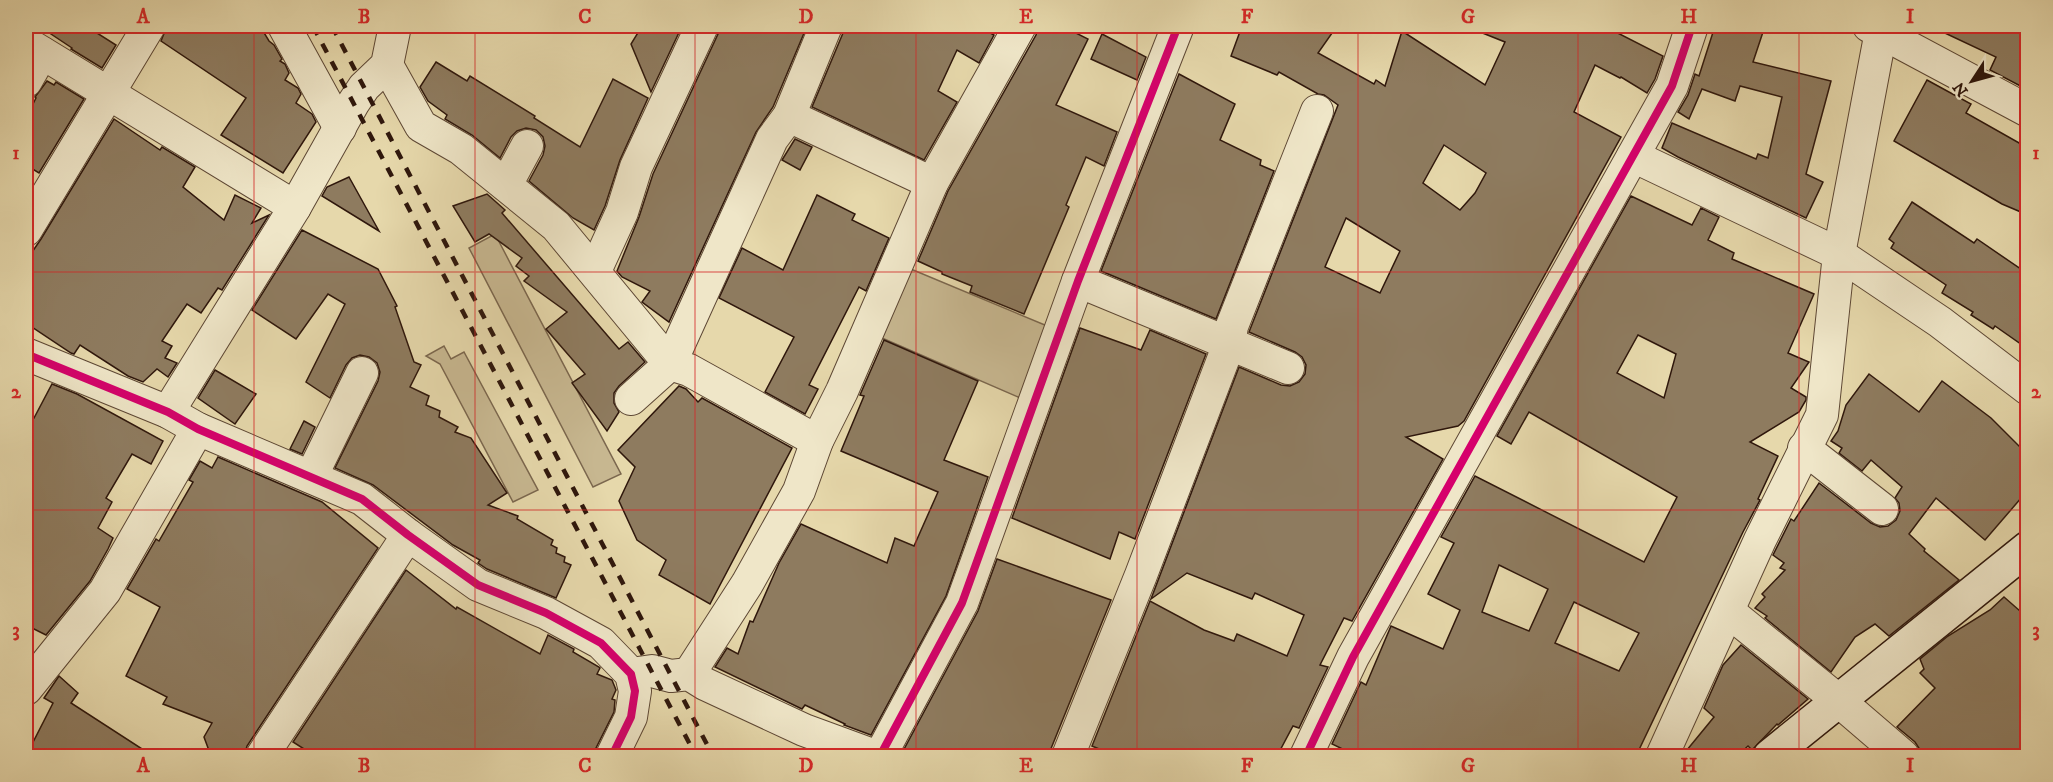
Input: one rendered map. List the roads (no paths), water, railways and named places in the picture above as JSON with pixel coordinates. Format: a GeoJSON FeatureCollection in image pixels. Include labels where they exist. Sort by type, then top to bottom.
{"type":"FeatureCollection","features":[{"type":"Feature","properties":{"kind":"street"},"geometry":{"type":"LineString","coordinates":[[26,230],[149,26]]}},
{"type":"Feature","properties":{"kind":"street"},"geometry":{"type":"LineString","coordinates":[[284,26],[340,128]]}},
{"type":"Feature","properties":{"kind":"street"},"geometry":{"type":"LineString","coordinates":[[168,412],[295,207],[359,95],[387,65],[395,26]]}},
{"type":"Feature","properties":{"kind":"street"},"geometry":{"type":"LineString","coordinates":[[595,272],[622,212],[636,167],[702,26]]}},
{"type":"Feature","properties":{"kind":"street"},"geometry":{"type":"LineString","coordinates":[[631,399],[670,364],[772,139],[789,116],[826,26]]}},
{"type":"Feature","properties":{"kind":"street"},"geometry":{"type":"LineString","coordinates":[[689,674],[747,584],[799,491],[817,441],[842,391],[932,183],[1020,26]]}},
{"type":"Feature","properties":{"kind":"street"},"geometry":{"type":"LineString","coordinates":[[880,756],[962,603],[1078,281],[1178,26]]}},
{"type":"Feature","properties":{"kind":"street"},"geometry":{"type":"LineString","coordinates":[[1306,756],[1353,657],[1672,87],[1692,26]]}},
{"type":"Feature","properties":{"kind":"street"},"geometry":{"type":"LineString","coordinates":[[1662,756],[1760,540],[1822,415],[1839,254],[1878,27],[2028,111]]}},
{"type":"Feature","properties":{"kind":"street"},"geometry":{"type":"LineString","coordinates":[[26,81],[34,48],[295,207]]}},
{"type":"Feature","properties":{"kind":"street"},"geometry":{"type":"LineString","coordinates":[[387,65],[421,126],[461,149],[556,226],[670,364],[689,370],[817,441]]}},
{"type":"Feature","properties":{"kind":"street"},"geometry":{"type":"LineString","coordinates":[[1068,756],[1141,575],[1229,344],[1232,326],[1317,111]]}},
{"type":"Feature","properties":{"kind":"street"},"geometry":{"type":"LineString","coordinates":[[789,116],[932,183]]}},
{"type":"Feature","properties":{"kind":"street"},"geometry":{"type":"LineString","coordinates":[[506,185],[527,147]]}},
{"type":"Feature","properties":{"kind":"street"},"geometry":{"type":"LineString","coordinates":[[1633,156],[1839,254],[1940,322],[2028,389]]}},
{"type":"Feature","properties":{"kind":"street"},"geometry":{"type":"LineString","coordinates":[[1078,281],[1288,368]]}},
{"type":"Feature","properties":{"kind":"street"},"geometry":{"type":"LineString","coordinates":[[26,354],[168,412],[198,429],[362,499],[478,585],[546,613],[601,644],[631,674],[635,691],[631,717],[612,756]]}},
{"type":"Feature","properties":{"kind":"street"},"geometry":{"type":"LineString","coordinates":[[311,477],[362,373]]}},
{"type":"Feature","properties":{"kind":"street"},"geometry":{"type":"LineString","coordinates":[[26,689],[105,591],[198,429]]}},
{"type":"Feature","properties":{"kind":"street"},"geometry":{"type":"LineString","coordinates":[[1804,448],[1882,509]]}},
{"type":"Feature","properties":{"kind":"street"},"geometry":{"type":"LineString","coordinates":[[262,756],[408,535]]}},
{"type":"Feature","properties":{"kind":"street"},"geometry":{"type":"LineString","coordinates":[[1770,756],[2028,548]]}},
{"type":"Feature","properties":{"kind":"street"},"geometry":{"type":"LineString","coordinates":[[1729,612],[1903,756]]}},
{"type":"Feature","properties":{"kind":"street"},"geometry":{"type":"LineString","coordinates":[[631,674],[652,671],[671,676],[689,674],[705,684],[804,730],[875,756]]}},
{"type":"Feature","properties":{"kind":"railway"},"geometry":{"type":"LineString","coordinates":[[313,26],[696,756]]}},
{"type":"Feature","properties":{"kind":"railway"},"geometry":{"type":"LineString","coordinates":[[332,26],[713,756]]}}]}
